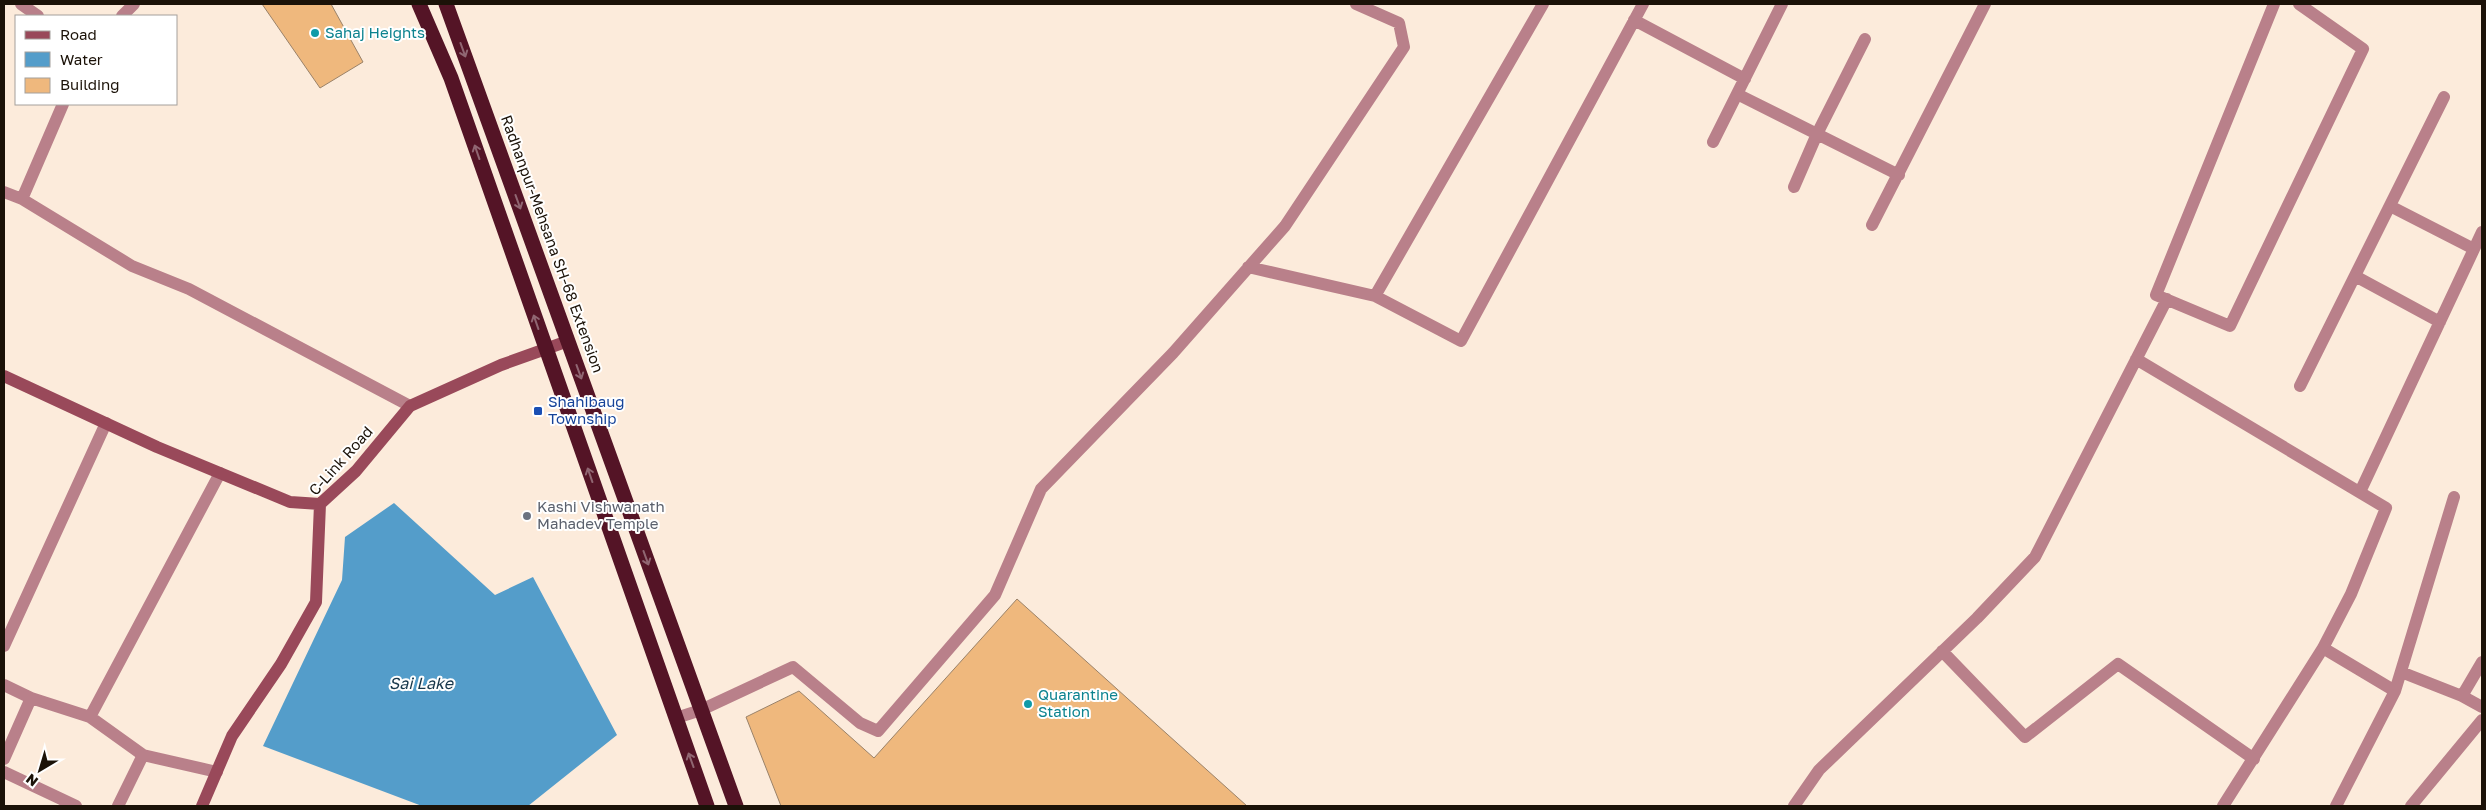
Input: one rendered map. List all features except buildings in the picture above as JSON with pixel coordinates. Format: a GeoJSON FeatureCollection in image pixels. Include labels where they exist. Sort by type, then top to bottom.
{"type":"FeatureCollection","features":[{"type":"Feature","properties":{"kind":"highway"},"geometry":{"type":"LineString","coordinates":[[419,4],[452,78],[707,806]]}},
{"type":"Feature","properties":{"kind":"highway","name":"Radhanpur-Mehsana SH-68 Extension"},"geometry":{"type":"LineString","coordinates":[[446,4],[736,806]]}},
{"type":"Feature","properties":{"kind":"street"},"geometry":{"type":"LineString","coordinates":[[21,4],[37,15]]}},
{"type":"Feature","properties":{"kind":"street"},"geometry":{"type":"LineString","coordinates":[[123,15],[134,4]]}},
{"type":"Feature","properties":{"kind":"street"},"geometry":{"type":"LineString","coordinates":[[676,718],[701,710],[793,667],[860,723],[878,731],[995,595],[1041,489],[1173,353],[1285,226],[1404,47],[1399,23],[1356,4]]}},
{"type":"Feature","properties":{"kind":"street"},"geometry":{"type":"LineString","coordinates":[[1375,296],[1543,4]]}},
{"type":"Feature","properties":{"kind":"street"},"geometry":{"type":"LineString","coordinates":[[1248,267],[1375,296],[1461,341],[1643,4]]}},
{"type":"Feature","properties":{"kind":"street"},"geometry":{"type":"LineString","coordinates":[[1713,142],[1782,4]]}},
{"type":"Feature","properties":{"kind":"street"},"geometry":{"type":"LineString","coordinates":[[1872,225],[1985,4]]}},
{"type":"Feature","properties":{"kind":"street"},"geometry":{"type":"LineString","coordinates":[[2274,4],[2156,295],[2230,326],[2363,49],[2299,4]]}},
{"type":"Feature","properties":{"kind":"street"},"geometry":{"type":"LineString","coordinates":[[1634,20],[1745,79]]}},
{"type":"Feature","properties":{"kind":"street"},"geometry":{"type":"LineString","coordinates":[[1794,188],[1817,134],[1865,39]]}},
{"type":"Feature","properties":{"kind":"street"},"geometry":{"type":"LineString","coordinates":[[1737,94],[1898,175]]}},
{"type":"Feature","properties":{"kind":"street"},"geometry":{"type":"LineString","coordinates":[[2300,386],[2444,97]]}},
{"type":"Feature","properties":{"kind":"street"},"geometry":{"type":"LineString","coordinates":[[22,199],[63,105]]}},
{"type":"Feature","properties":{"kind":"street"},"geometry":{"type":"LineString","coordinates":[[4,192],[22,199],[132,266],[189,289],[410,406]]}},
{"type":"Feature","properties":{"kind":"street"},"geometry":{"type":"LineString","coordinates":[[2390,206],[2474,249]]}},
{"type":"Feature","properties":{"kind":"street"},"geometry":{"type":"LineString","coordinates":[[2360,492],[2482,232]]}},
{"type":"Feature","properties":{"kind":"street"},"geometry":{"type":"LineString","coordinates":[[2356,276],[2440,322]]}},
{"type":"Feature","properties":{"kind":"street"},"geometry":{"type":"LineString","coordinates":[[1794,806],[1819,770],[1942,651],[2035,557],[2167,299]]}},
{"type":"Feature","properties":{"kind":"street","name":"C-Link Road"},"geometry":{"type":"LineString","coordinates":[[202,806],[232,736],[281,664],[316,602],[320,504],[356,471],[410,406],[501,365],[568,340]]}},
{"type":"Feature","properties":{"kind":"street"},"geometry":{"type":"LineString","coordinates":[[2136,359],[2386,508],[2352,594],[2323,648],[2223,806]]}},
{"type":"Feature","properties":{"kind":"street"},"geometry":{"type":"LineString","coordinates":[[5,379],[290,502],[320,504]]}},
{"type":"Feature","properties":{"kind":"street"},"geometry":{"type":"LineString","coordinates":[[4,646],[106,423]]}},
{"type":"Feature","properties":{"kind":"street"},"geometry":{"type":"LineString","coordinates":[[90,718],[220,473]]}},
{"type":"Feature","properties":{"kind":"street"},"geometry":{"type":"LineString","coordinates":[[2336,806],[2395,691],[2454,497]]}},
{"type":"Feature","properties":{"kind":"street"},"geometry":{"type":"LineString","coordinates":[[2323,648],[2395,691]]}},
{"type":"Feature","properties":{"kind":"street"},"geometry":{"type":"LineString","coordinates":[[1942,651],[2024,737],[2118,664],[2254,758]]}},
{"type":"Feature","properties":{"kind":"street"},"geometry":{"type":"LineString","coordinates":[[2462,696],[2482,662]]}},
{"type":"Feature","properties":{"kind":"street"},"geometry":{"type":"LineString","coordinates":[[2401,672],[2462,696],[2482,708]]}},
{"type":"Feature","properties":{"kind":"street"},"geometry":{"type":"LineString","coordinates":[[4,684],[31,698],[90,718],[143,755],[217,772]]}},
{"type":"Feature","properties":{"kind":"street"},"geometry":{"type":"LineString","coordinates":[[4,759],[31,698]]}},
{"type":"Feature","properties":{"kind":"street"},"geometry":{"type":"LineString","coordinates":[[2411,806],[2482,720]]}},
{"type":"Feature","properties":{"kind":"street"},"geometry":{"type":"LineString","coordinates":[[118,806],[143,755]]}},
{"type":"Feature","properties":{"kind":"street"},"geometry":{"type":"LineString","coordinates":[[4,772],[76,806]]}},
{"type":"Feature","properties":{"kind":"water","name":"Sai Lake"},"geometry":{"type":"Polygon","coordinates":[[[394,503],[495,595],[533,577],[617,735],[528,806],[422,806],[263,746],[342,580],[345,537],[394,503]]]}},
{"type":"Feature","properties":{"kind":"place","name":"Sahaj Heights"},"geometry":{"type":"Point","coordinates":[315,33]}},
{"type":"Feature","properties":{"kind":"place","name":"Shahibaug Township"},"geometry":{"type":"Point","coordinates":[538,411]}},
{"type":"Feature","properties":{"kind":"place","name":"Kashi Vishwanath Mahadev Temple"},"geometry":{"type":"Point","coordinates":[527,516]}},
{"type":"Feature","properties":{"kind":"place","name":"Quarantine Station"},"geometry":{"type":"Point","coordinates":[1028,704]}}]}
